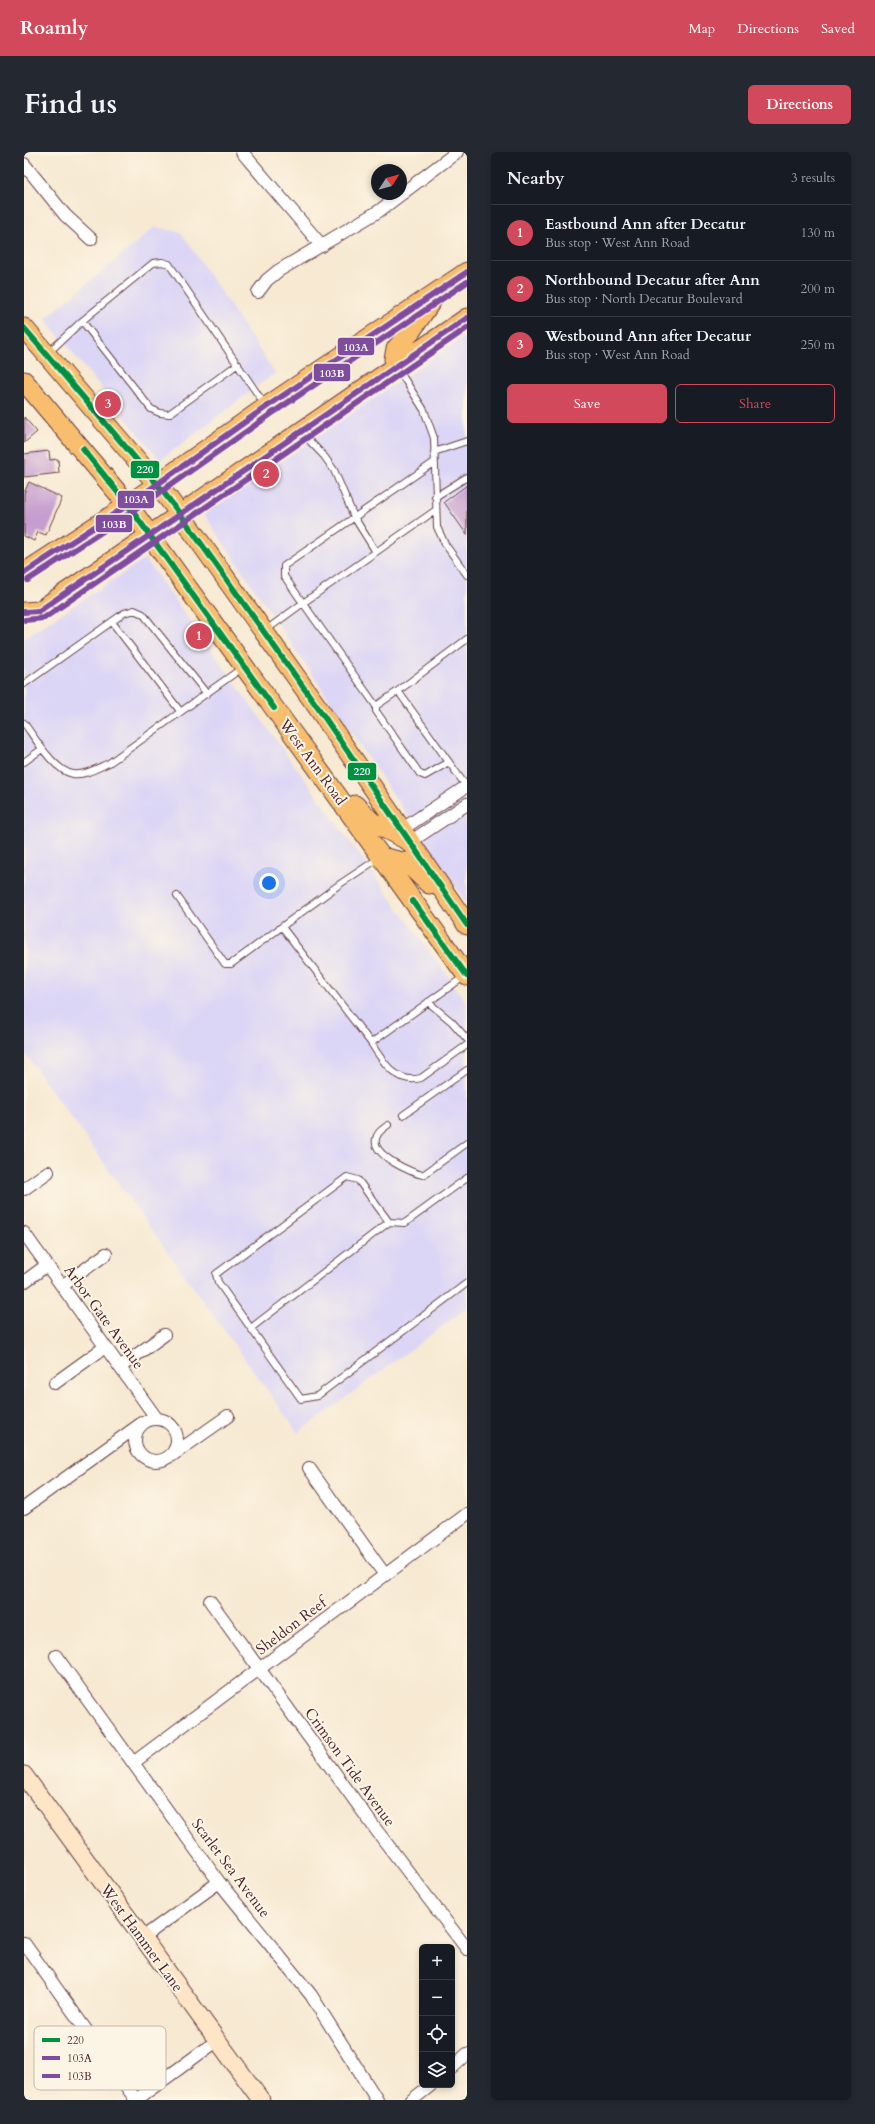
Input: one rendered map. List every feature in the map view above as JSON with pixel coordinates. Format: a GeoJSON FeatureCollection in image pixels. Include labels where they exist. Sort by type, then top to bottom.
{"type":"FeatureCollection","features":[{"type":"Feature","properties":{"kind":"main road"},"geometry":{"type":"LineString","coordinates":[[24,573],[158,485],[266,407],[467,272]]}},
{"type":"Feature","properties":{"kind":"main road"},"geometry":{"type":"LineString","coordinates":[[397,367],[394,359],[396,349],[409,334],[439,291]]}},
{"type":"Feature","properties":{"kind":"main road"},"geometry":{"type":"LineString","coordinates":[[24,612],[39,611],[467,318]]}},
{"type":"Feature","properties":{"kind":"main road"},"geometry":{"type":"LineString","coordinates":[[24,328],[158,485],[180,514],[264,631],[463,919]]}},
{"type":"Feature","properties":{"kind":"main road","name":"West Ann Road"},"geometry":{"type":"LineString","coordinates":[[24,381],[128,505],[467,976]]}},
{"type":"Feature","properties":{"kind":"main road"},"geometry":{"type":"LineString","coordinates":[[318,769],[372,822],[406,836]]}},
{"type":"Feature","properties":{"kind":"main road"},"geometry":{"type":"LineString","coordinates":[[381,857],[407,863],[463,919]]}},
{"type":"Feature","properties":{"kind":"street"},"geometry":{"type":"LineString","coordinates":[[242,152],[322,246]]}},
{"type":"Feature","properties":{"kind":"street"},"geometry":{"type":"LineString","coordinates":[[258,292],[266,280],[278,271],[379,211],[457,152]]}},
{"type":"Feature","properties":{"kind":"street"},"geometry":{"type":"LineString","coordinates":[[24,164],[65,215],[91,239]]}},
{"type":"Feature","properties":{"kind":"street"},"geometry":{"type":"LineString","coordinates":[[406,836],[467,786]]}},
{"type":"Feature","properties":{"kind":"street"},"geometry":{"type":"LineString","coordinates":[[406,836],[467,804]]}},
{"type":"Feature","properties":{"kind":"street"},"geometry":{"type":"LineString","coordinates":[[24,1189],[48,1172]]}},
{"type":"Feature","properties":{"kind":"street","name":"Arbor Gate Avenue"},"geometry":{"type":"LineString","coordinates":[[24,1234],[157,1419]]}},
{"type":"Feature","properties":{"kind":"street"},"geometry":{"type":"LineString","coordinates":[[62,1286],[106,1254]]}},
{"type":"Feature","properties":{"kind":"street"},"geometry":{"type":"LineString","coordinates":[[24,1282],[47,1265]]}},
{"type":"Feature","properties":{"kind":"street"},"geometry":{"type":"LineString","coordinates":[[120,1367],[164,1335]]}},
{"type":"Feature","properties":{"kind":"street"},"geometry":{"type":"LineString","coordinates":[[55,1383],[105,1347]]}},
{"type":"Feature","properties":{"kind":"street"},"geometry":{"type":"LineString","coordinates":[[142,1423],[134,1436],[136,1450],[141,1456],[155,1462],[169,1458],[228,1416]]}},
{"type":"Feature","properties":{"kind":"street"},"geometry":{"type":"LineString","coordinates":[[24,1508],[142,1423],[157,1419],[171,1425],[177,1438],[174,1452],[169,1458]]}},
{"type":"Feature","properties":{"kind":"street"},"geometry":{"type":"LineString","coordinates":[[309,1468],[385,1575]]}},
{"type":"Feature","properties":{"kind":"street","name":"Sheldon Reef"},"geometry":{"type":"LineString","coordinates":[[133,1763],[467,1514]]}},
{"type":"Feature","properties":{"kind":"street","name":"Crimson Tide Avenue"},"geometry":{"type":"LineString","coordinates":[[210,1601],[377,1831],[467,1949]]}},
{"type":"Feature","properties":{"kind":"street","name":"Scarlet Sea Avenue"},"geometry":{"type":"LineString","coordinates":[[56,1656],[219,1882],[311,1995],[377,2100]]}},
{"type":"Feature","properties":{"kind":"street","name":"West Hammer Lane"},"geometry":{"type":"LineString","coordinates":[[24,1775],[261,2100]]}},
{"type":"Feature","properties":{"kind":"street"},"geometry":{"type":"LineString","coordinates":[[142,1938],[219,1882]]}},
{"type":"Feature","properties":{"kind":"street"},"geometry":{"type":"LineString","coordinates":[[24,1942],[84,2026]]}},
{"type":"Feature","properties":{"kind":"street"},"geometry":{"type":"LineString","coordinates":[[166,2078],[218,2040]]}},
{"type":"Feature","properties":{"kind":"street"},"geometry":{"type":"LineString","coordinates":[[455,2065],[467,2054]]}},
{"type":"Feature","properties":{"kind":"street"},"geometry":{"type":"LineString","coordinates":[[412,2100],[427,2088]]}},
{"type":"Feature","properties":{"kind":"street"},"geometry":{"type":"LineString","coordinates":[[129,2090],[136,2100],[150,2090]]}},
{"type":"Feature","properties":{"kind":"lane"},"geometry":{"type":"LineString","coordinates":[[47,354],[82,321],[153,263],[162,262],[169,264],[266,407]]}},
{"type":"Feature","properties":{"kind":"lane"},"geometry":{"type":"LineString","coordinates":[[82,321],[151,409],[160,413],[169,414],[238,364]]}},
{"type":"Feature","properties":{"kind":"lane"},"geometry":{"type":"LineString","coordinates":[[397,367],[424,410],[434,438],[433,463],[437,527],[445,544],[467,575]]}},
{"type":"Feature","properties":{"kind":"lane"},"geometry":{"type":"LineString","coordinates":[[302,432],[324,456],[334,470],[354,517],[376,552]]}},
{"type":"Feature","properties":{"kind":"lane"},"geometry":{"type":"LineString","coordinates":[[434,452],[467,441]]}},
{"type":"Feature","properties":{"kind":"lane"},"geometry":{"type":"LineString","coordinates":[[433,463],[284,566],[284,576],[376,706],[376,711],[420,774],[425,776],[432,774],[449,762]]}},
{"type":"Feature","properties":{"kind":"lane"},"geometry":{"type":"LineString","coordinates":[[435,497],[467,477]]}},
{"type":"Feature","properties":{"kind":"lane"},"geometry":{"type":"LineString","coordinates":[[264,631],[436,510]]}},
{"type":"Feature","properties":{"kind":"lane"},"geometry":{"type":"LineString","coordinates":[[24,684],[124,613],[134,610],[143,614],[207,694]]}},
{"type":"Feature","properties":{"kind":"lane"},"geometry":{"type":"LineString","coordinates":[[112,622],[180,711]]}},
{"type":"Feature","properties":{"kind":"lane"},"geometry":{"type":"LineString","coordinates":[[376,706],[467,639]]}},
{"type":"Feature","properties":{"kind":"lane"},"geometry":{"type":"LineString","coordinates":[[24,723],[42,749],[58,767],[74,774],[90,771],[109,763],[244,666]]}},
{"type":"Feature","properties":{"kind":"lane"},"geometry":{"type":"LineString","coordinates":[[398,691],[467,786]]}},
{"type":"Feature","properties":{"kind":"lane"},"geometry":{"type":"LineString","coordinates":[[24,762],[42,749]]}},
{"type":"Feature","properties":{"kind":"lane"},"geometry":{"type":"LineString","coordinates":[[177,896],[225,964],[231,964],[381,857]]}},
{"type":"Feature","properties":{"kind":"lane"},"geometry":{"type":"LineString","coordinates":[[282,927],[386,1065],[402,1078],[413,1081],[421,1078],[467,1045]]}},
{"type":"Feature","properties":{"kind":"lane"},"geometry":{"type":"LineString","coordinates":[[371,1044],[428,1002],[467,976]]}},
{"type":"Feature","properties":{"kind":"lane"},"geometry":{"type":"LineString","coordinates":[[428,1002],[452,1022],[467,1039]]}},
{"type":"Feature","properties":{"kind":"lane"},"geometry":{"type":"LineString","coordinates":[[403,1115],[467,1070]]}},
{"type":"Feature","properties":{"kind":"lane"},"geometry":{"type":"LineString","coordinates":[[388,1125],[379,1132],[375,1140],[379,1151],[413,1174],[423,1175],[467,1143]]}},
{"type":"Feature","properties":{"kind":"lane"},"geometry":{"type":"LineString","coordinates":[[390,1222],[358,1180],[347,1177],[216,1274],[218,1282],[301,1399],[317,1396],[467,1283]]}},
{"type":"Feature","properties":{"kind":"lane"},"geometry":{"type":"LineString","coordinates":[[251,1328],[390,1222],[405,1223],[467,1178]]}},
{"type":"Feature","properties":{"kind":"shaded area"},"geometry":{"type":"Polygon","coordinates":[[[155,227],[181,232],[275,373],[160,460],[45,319],[155,227]]]}},
{"type":"Feature","properties":{"kind":"shaded area"},"geometry":{"type":"Polygon","coordinates":[[[467,335],[467,904],[204,514],[467,335]]]}},
{"type":"Feature","properties":{"kind":"shaded area"},"geometry":{"type":"Polygon","coordinates":[[[145,559],[467,1003],[467,1308],[298,1433],[24,1052],[24,638],[145,559]]]}},
{"type":"Feature","properties":{"kind":"building"},"geometry":{"type":"Polygon","coordinates":[[[24,417],[37,432],[24,443],[24,417]]]}},
{"type":"Feature","properties":{"kind":"building"},"geometry":{"type":"Polygon","coordinates":[[[49,451],[50,460],[58,459],[59,473],[24,477],[24,454],[49,451]]]}},
{"type":"Feature","properties":{"kind":"building"},"geometry":{"type":"Polygon","coordinates":[[[29,482],[62,498],[46,535],[38,532],[34,541],[24,536],[24,493],[29,482]]]}},
{"type":"Feature","properties":{"kind":"building"},"geometry":{"type":"Polygon","coordinates":[[[467,485],[467,535],[444,502],[467,485]]]}},
{"type":"Feature","properties":{"kind":"transit line","name":"103A"},"geometry":{"type":"LineString","coordinates":[[24,573],[128,505],[266,407],[467,272]]}},
{"type":"Feature","properties":{"kind":"transit line","name":"103B"},"geometry":{"type":"LineString","coordinates":[[28,580],[132,512],[271,414],[467,282]]}},
{"type":"Feature","properties":{"kind":"transit line","name":"103A"},"geometry":{"type":"LineString","coordinates":[[24,612],[39,611],[467,318]]}},
{"type":"Feature","properties":{"kind":"transit line","name":"220"},"geometry":{"type":"LineString","coordinates":[[24,328],[158,485],[180,514],[316,705],[467,925]]}},
{"type":"Feature","properties":{"kind":"transit line","name":"103B"},"geometry":{"type":"LineString","coordinates":[[25,620],[44,618],[467,328]]}},
{"type":"Feature","properties":{"kind":"transit line","name":"220"},"geometry":{"type":"LineString","coordinates":[[83,449],[128,505],[274,708]]}},
{"type":"Feature","properties":{"kind":"transit line","name":"220"},"geometry":{"type":"LineString","coordinates":[[413,901],[467,976]]}},
{"type":"Feature","properties":{"kind":"place","name":"Westbound Ann after Decatur"},"geometry":{"type":"Point","coordinates":[108,404]}},
{"type":"Feature","properties":{"kind":"place","name":"Northbound Decatur after Ann"},"geometry":{"type":"Point","coordinates":[266,474]}},
{"type":"Feature","properties":{"kind":"place","name":"Eastbound Ann after Decatur"},"geometry":{"type":"Point","coordinates":[199,636]}}]}
